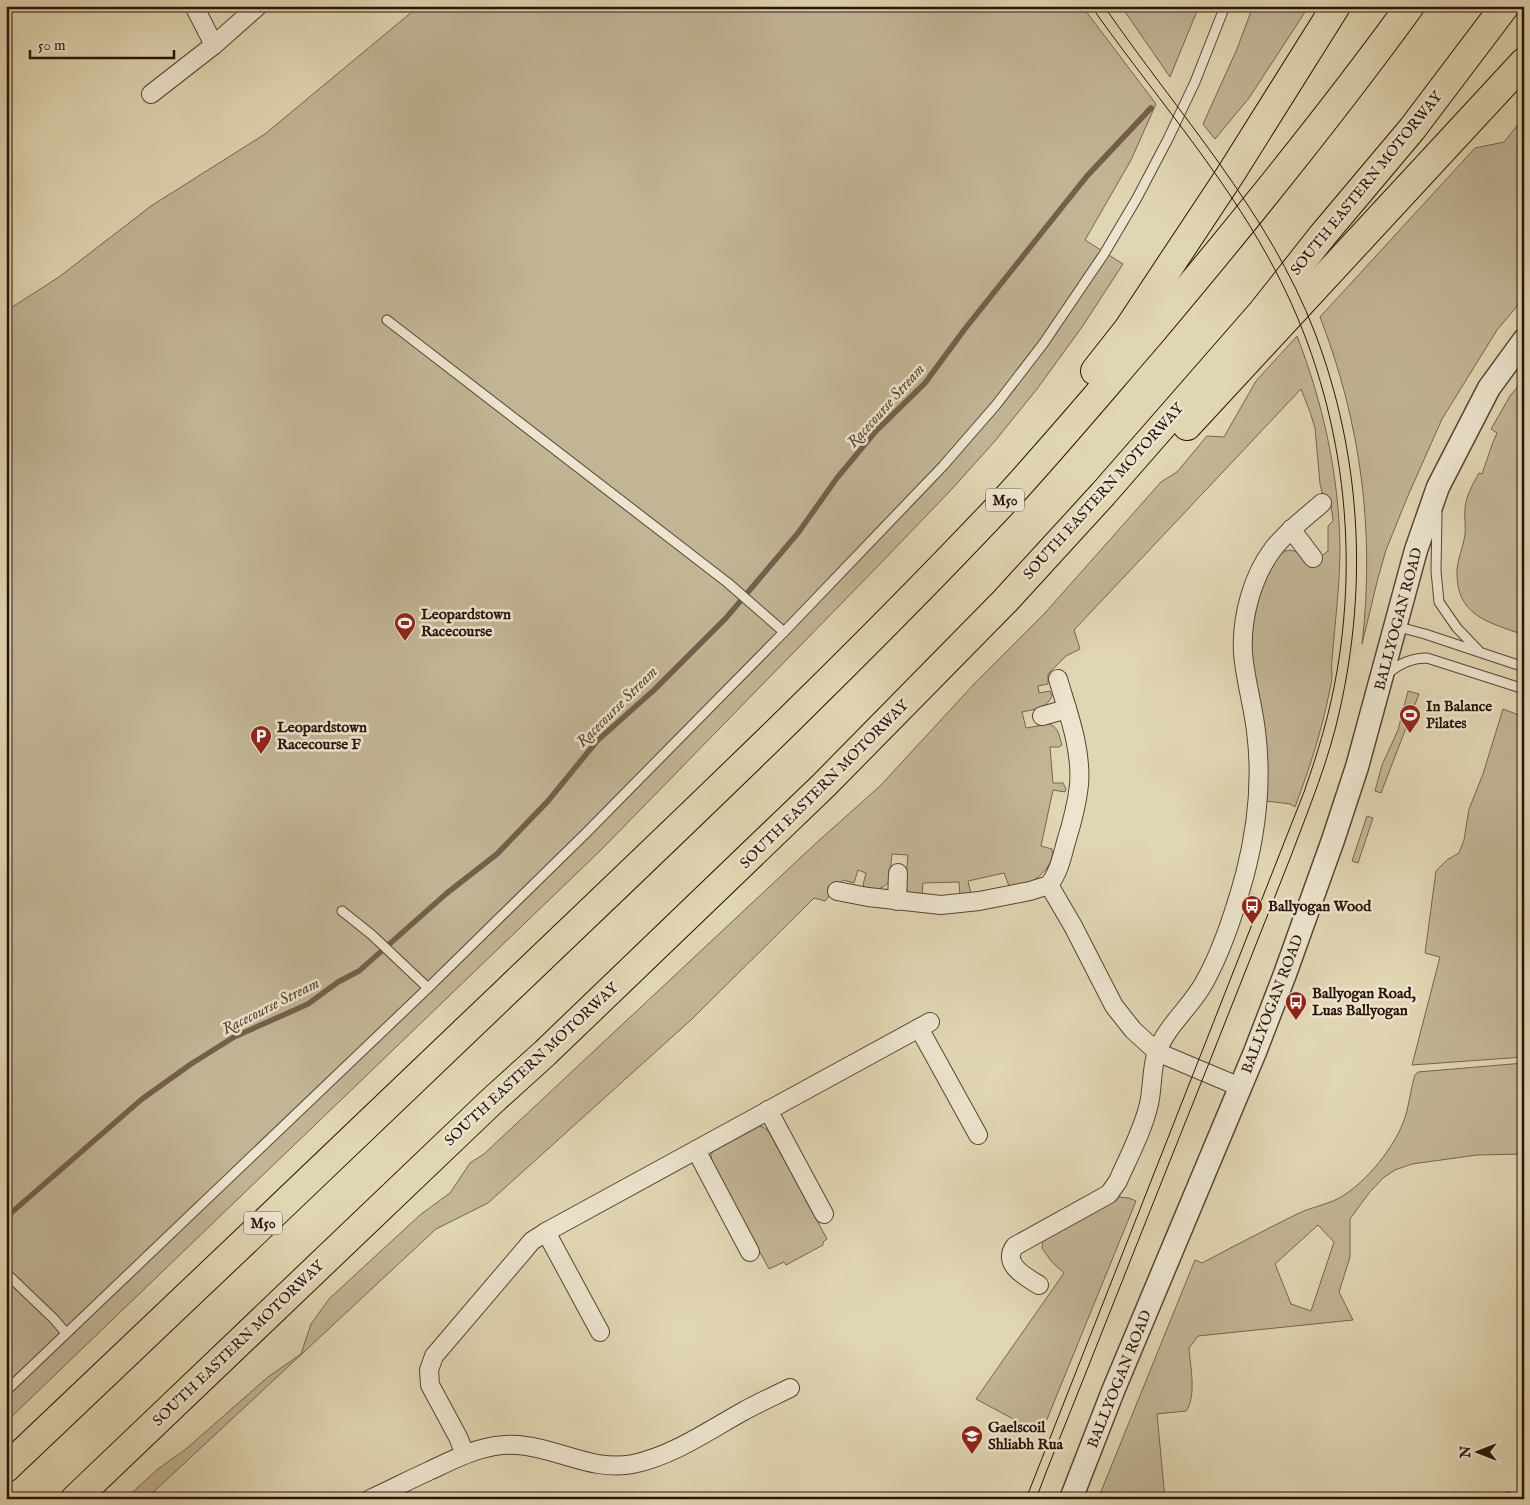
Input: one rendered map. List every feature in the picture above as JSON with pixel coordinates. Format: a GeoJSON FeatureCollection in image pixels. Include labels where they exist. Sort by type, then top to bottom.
{"type":"FeatureCollection","features":[{"type":"Feature","properties":{"kind":"highway"},"geometry":{"type":"LineString","coordinates":[[552,948],[641,843],[913,575],[1011,474],[1060,417],[1128,329],[1230,175],[1336,6]]}},
{"type":"Feature","properties":{"kind":"highway","name":"M50"},"geometry":{"type":"LineString","coordinates":[[6,1468],[653,853],[781,729],[999,507],[1071,426],[1220,251],[1325,120],[1410,6]]}},
{"type":"Feature","properties":{"kind":"highway","name":"SOUTH EASTERN MOTORWAY"},"geometry":{"type":"LineString","coordinates":[[75,1499],[824,785],[991,614],[1097,501],[1262,312],[1322,236],[1412,129],[1505,6]]}},
{"type":"Feature","properties":{"kind":"highway"},"geometry":{"type":"LineString","coordinates":[[544,1053],[592,1027],[757,872],[920,712],[994,635],[1524,62]]}},
{"type":"Feature","properties":{"kind":"street"},"geometry":{"type":"LineString","coordinates":[[194,6],[214,45]]}},
{"type":"Feature","properties":{"kind":"street"},"geometry":{"type":"LineString","coordinates":[[151,94],[214,45],[258,6]]}},
{"type":"Feature","properties":{"kind":"street","name":"BALLYOGAN ROAD"},"geometry":{"type":"LineString","coordinates":[[1071,1499],[1113,1391],[1279,990],[1357,767],[1394,626],[1416,550],[1438,487],[1489,388],[1524,340]]}},
{"type":"Feature","properties":{"kind":"street"},"geometry":{"type":"LineString","coordinates":[[1039,1285],[1022,1274],[1013,1265],[1011,1260],[1013,1249],[1015,1246],[1108,1194],[1114,1188],[1149,1104],[1152,1074],[1157,1052],[1171,1026],[1192,1000],[1207,977],[1229,927],[1245,874],[1254,830],[1258,790],[1256,732],[1243,652],[1244,630],[1251,595],[1264,562],[1273,549],[1291,529],[1322,503]]}},
{"type":"Feature","properties":{"kind":"street"},"geometry":{"type":"LineString","coordinates":[[1291,529],[1313,558]]}},
{"type":"Feature","properties":{"kind":"street"},"geometry":{"type":"LineString","coordinates":[[837,891],[857,896],[941,905],[959,904],[1030,891],[1049,885],[1058,870],[1075,810],[1079,784],[1078,751],[1058,679]]}},
{"type":"Feature","properties":{"kind":"street"},"geometry":{"type":"LineString","coordinates":[[1042,716],[1067,709]]}},
{"type":"Feature","properties":{"kind":"street"},"geometry":{"type":"LineString","coordinates":[[897,901],[898,873]]}},
{"type":"Feature","properties":{"kind":"street"},"geometry":{"type":"LineString","coordinates":[[1049,885],[1073,926],[1114,1006],[1133,1030],[1157,1052],[1240,1087]]}},
{"type":"Feature","properties":{"kind":"street"},"geometry":{"type":"LineString","coordinates":[[465,1454],[430,1385],[428,1370],[430,1363],[524,1249],[546,1232],[924,1025],[978,1135]]}},
{"type":"Feature","properties":{"kind":"street"},"geometry":{"type":"LineString","coordinates":[[768,1110],[824,1214]]}},
{"type":"Feature","properties":{"kind":"street"},"geometry":{"type":"LineString","coordinates":[[696,1150],[750,1252]]}},
{"type":"Feature","properties":{"kind":"street"},"geometry":{"type":"LineString","coordinates":[[546,1232],[600,1332]]}},
{"type":"Feature","properties":{"kind":"street"},"geometry":{"type":"LineString","coordinates":[[370,1499],[465,1454],[485,1448],[506,1445],[528,1446],[599,1465],[616,1466],[656,1458],[790,1388]]}},
{"type":"Feature","properties":{"kind":"lane"},"geometry":{"type":"LineString","coordinates":[[6,1391],[428,988],[586,833],[784,632],[943,466],[996,405],[1043,344],[1104,254],[1168,140],[1195,82],[1225,6]]}},
{"type":"Feature","properties":{"kind":"lane"},"geometry":{"type":"LineString","coordinates":[[387,320],[728,583],[784,632]]}},
{"type":"Feature","properties":{"kind":"lane"},"geometry":{"type":"LineString","coordinates":[[1438,487],[1436,571],[1439,602],[1478,651]]}},
{"type":"Feature","properties":{"kind":"lane"},"geometry":{"type":"LineString","coordinates":[[1394,626],[1524,667]]}},
{"type":"Feature","properties":{"kind":"lane"},"geometry":{"type":"LineString","coordinates":[[1381,680],[1397,666],[1412,659],[1427,658],[1524,689]]}},
{"type":"Feature","properties":{"kind":"lane"},"geometry":{"type":"LineString","coordinates":[[342,911],[372,935],[428,988]]}},
{"type":"Feature","properties":{"kind":"lane"},"geometry":{"type":"LineString","coordinates":[[6,1273],[54,1319],[66,1334]]}},
{"type":"Feature","properties":{"kind":"shaded area","name":"Leopardstown Racecourse"},"geometry":{"type":"Polygon","coordinates":[[[419,6],[1082,6],[1156,104],[1131,160],[1085,240],[1123,264],[1082,327],[1037,389],[995,441],[877,567],[602,849],[6,1422],[6,311],[59,277],[151,206],[265,134],[419,6]]]}},
{"type":"Feature","properties":{"kind":"shaded area"},"geometry":{"type":"Polygon","coordinates":[[[1121,6],[1199,6],[1170,77],[1121,6]]]}},
{"type":"Feature","properties":{"kind":"shaded area"},"geometry":{"type":"Polygon","coordinates":[[[1253,6],[1309,6],[1249,98],[1215,139],[1203,124],[1237,49],[1253,6]]]}},
{"type":"Feature","properties":{"kind":"shaded area"},"geometry":{"type":"Polygon","coordinates":[[[1524,117],[1524,298],[1497,330],[1442,419],[1386,550],[1362,644],[1367,560],[1361,478],[1355,437],[1346,397],[1320,317],[1475,148],[1504,142],[1524,117]]]}},
{"type":"Feature","properties":{"kind":"shaded area"},"geometry":{"type":"Polygon","coordinates":[[[1297,336],[1315,387],[1328,440],[1337,493],[1340,547],[1331,683],[1326,709],[1310,765],[1295,807],[1290,804],[1266,801],[1251,651],[1252,631],[1260,595],[1271,567],[1278,556],[1287,551],[1296,552],[1310,565],[1328,551],[1328,526],[1333,521],[1331,504],[1322,492],[1315,428],[1301,389],[1074,630],[1080,649],[1066,656],[1048,674],[1048,684],[1038,686],[1039,693],[1050,691],[1052,696],[1050,700],[1040,708],[1022,712],[1026,728],[1052,725],[1058,732],[1062,745],[1050,747],[1053,783],[1063,783],[1066,789],[1065,792],[1053,790],[1041,846],[1052,849],[1050,864],[1045,871],[1024,885],[1009,886],[1004,873],[968,881],[971,894],[960,896],[959,882],[923,883],[921,896],[910,895],[907,892],[906,879],[908,855],[892,854],[889,880],[882,887],[867,889],[863,885],[866,873],[858,870],[854,883],[843,880],[825,901],[814,898],[692,1019],[488,1203],[436,1229],[146,1499],[125,1499],[158,1469],[186,1449],[268,1377],[301,1354],[311,1324],[329,1299],[420,1215],[450,1193],[470,1163],[484,1154],[814,845],[880,786],[975,683],[1045,613],[1161,482],[1177,472],[1207,436],[1224,437],[1256,381],[1297,336]]]}},
{"type":"Feature","properties":{"kind":"shaded area"},"geometry":{"type":"Polygon","coordinates":[[[1524,379],[1524,635],[1486,621],[1476,615],[1462,597],[1458,585],[1457,569],[1465,535],[1465,511],[1470,490],[1479,473],[1482,474],[1497,433],[1491,429],[1510,396],[1524,379]]]}},
{"type":"Feature","properties":{"kind":"shaded area"},"geometry":{"type":"Polygon","coordinates":[[[1408,691],[1419,694],[1381,793],[1375,791],[1382,765],[1398,730],[1408,691]]]}},
{"type":"Feature","properties":{"kind":"shaded area"},"geometry":{"type":"Polygon","coordinates":[[[1503,709],[1524,717],[1524,1057],[1412,1065],[1440,957],[1425,953],[1436,871],[1447,860],[1459,853],[1464,840],[1469,809],[1483,774],[1503,709]]]}},
{"type":"Feature","properties":{"kind":"shaded area"},"geometry":{"type":"Polygon","coordinates":[[[1367,816],[1373,818],[1358,863],[1352,861],[1367,816]]]}},
{"type":"Feature","properties":{"kind":"shaded area"},"geometry":{"type":"Polygon","coordinates":[[[1524,1063],[1524,1154],[1477,1155],[1412,1164],[1395,1170],[1383,1178],[1369,1193],[1350,1219],[1350,1257],[1339,1292],[1353,1320],[1198,1336],[1189,1348],[1192,1389],[1186,1411],[1157,1414],[1165,1499],[1098,1499],[1195,1260],[1202,1263],[1297,1214],[1333,1201],[1354,1188],[1383,1157],[1398,1134],[1405,1117],[1415,1075],[1418,1072],[1524,1063]],[[1318,1225],[1275,1264],[1291,1304],[1311,1311],[1334,1242],[1318,1225]]]}},
{"type":"Feature","properties":{"kind":"shaded area"},"geometry":{"type":"Polygon","coordinates":[[[757,1126],[763,1127],[769,1132],[827,1239],[823,1242],[823,1245],[786,1265],[784,1262],[769,1269],[712,1163],[711,1155],[714,1149],[757,1126]]]}},
{"type":"Feature","properties":{"kind":"shaded area"},"geometry":{"type":"Polygon","coordinates":[[[1119,1197],[1136,1201],[1041,1434],[976,1399],[1064,1273],[1051,1261],[1042,1248],[1043,1239],[1119,1197]]]}},
{"type":"Feature","properties":{"kind":"waterway","name":"Racecourse Stream"},"geometry":{"type":"LineString","coordinates":[[6,1220],[12,1212],[142,1099],[191,1064],[234,1037],[308,1004],[338,982],[359,971],[447,893],[497,854],[548,801],[597,741],[654,690],[726,618],[798,533],[837,478],[876,431],[925,383],[964,330],[1087,176],[1151,108]]}},
{"type":"Feature","properties":{"kind":"tram line"},"geometry":{"type":"LineString","coordinates":[[1026,1499],[1304,792],[1319,747],[1334,687],[1344,618],[1346,565],[1344,511],[1338,458],[1327,406],[1312,355],[1292,305],[1268,257],[1228,192],[1091,6]]}},
{"type":"Feature","properties":{"kind":"tram line"},"geometry":{"type":"LineString","coordinates":[[1036,1499],[1318,784],[1340,709],[1349,662],[1357,567],[1351,472],[1342,425],[1315,333],[1295,288],[1273,245],[1220,164],[1104,6]]}},
{"type":"Feature","properties":{"kind":"place","name":"Leopardstown Racecourse"},"geometry":{"type":"Point","coordinates":[405,642]}},
{"type":"Feature","properties":{"kind":"place","name":"In Balance Pilates"},"geometry":{"type":"Point","coordinates":[1410,734]}},
{"type":"Feature","properties":{"kind":"place","name":"Leopardstown Racecourse F"},"geometry":{"type":"Point","coordinates":[261,755]}},
{"type":"Feature","properties":{"kind":"place","name":"Ballyogan Wood"},"geometry":{"type":"Point","coordinates":[1252,925]}},
{"type":"Feature","properties":{"kind":"place","name":"Ballyogan Road, Luas Ballyogan"},"geometry":{"type":"Point","coordinates":[1296,1021]}},
{"type":"Feature","properties":{"kind":"place","name":"Gaelscoil Shliabh Rua"},"geometry":{"type":"Point","coordinates":[972,1455]}}]}
